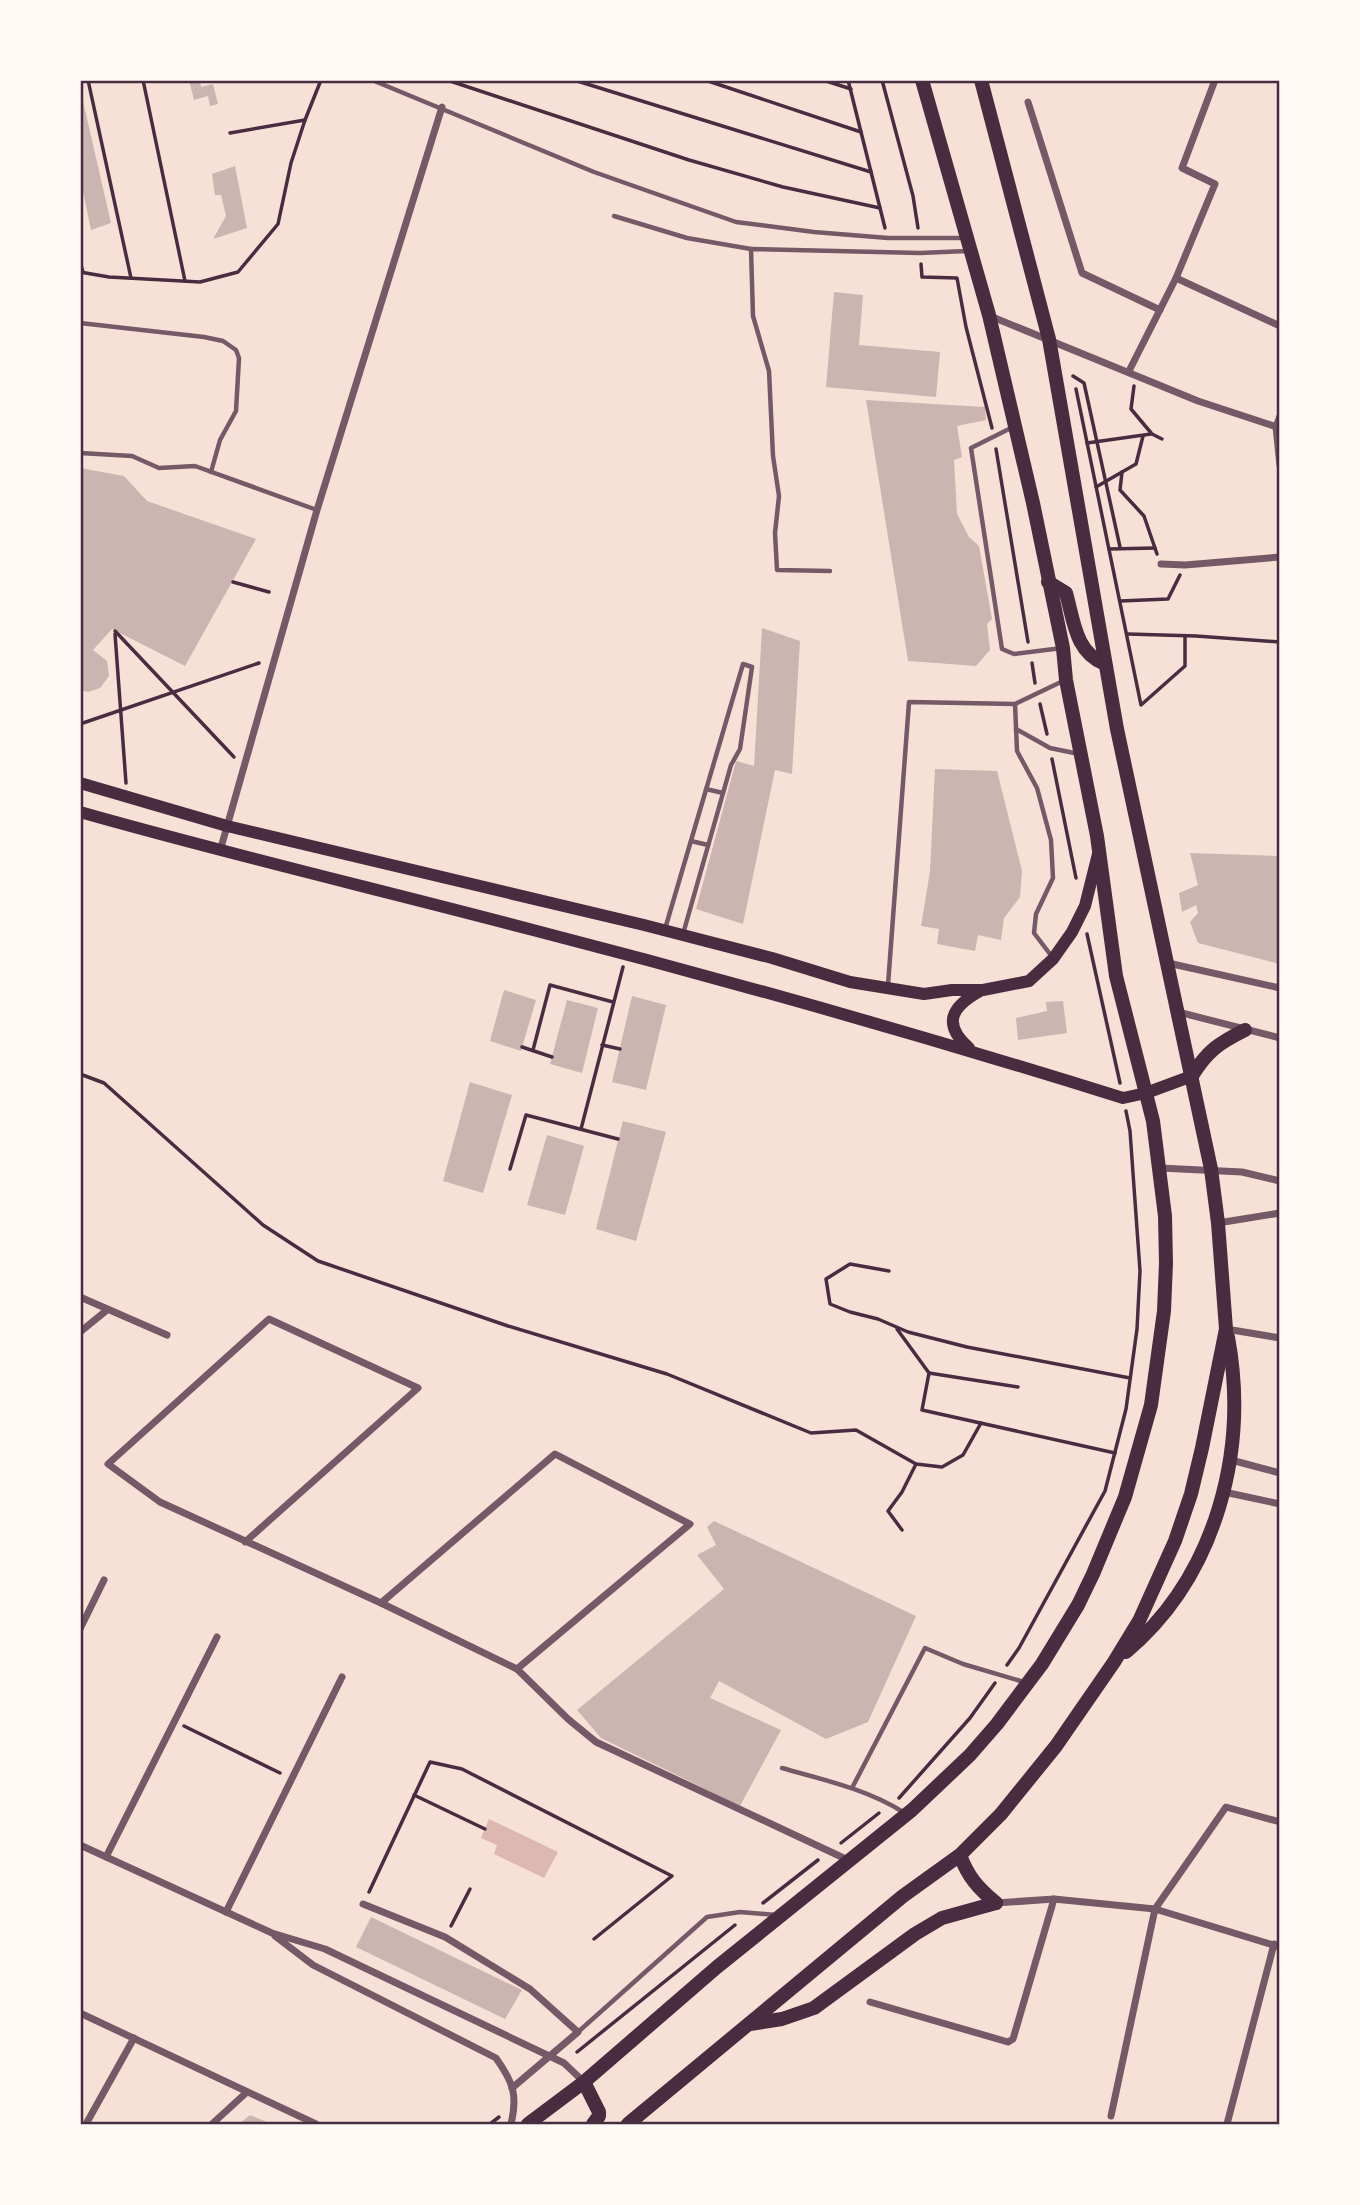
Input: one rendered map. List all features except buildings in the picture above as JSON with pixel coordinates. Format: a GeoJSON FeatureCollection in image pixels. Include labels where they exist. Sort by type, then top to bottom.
{"type":"FeatureCollection","features":[{"type":"Feature","properties":{"kind":"main road"},"geometry":{"type":"LineString","coordinates":[[528,2124],[584,2082],[781,1915],[907,1815],[970,1755],[1028,1684],[1060,1635],[1093,1574],[1125,1497],[1151,1405],[1164,1311],[1165,1216],[1153,1121],[1116,976],[1098,850],[1066,680],[1063,648],[1033,503],[989,316],[922,80]]}},
{"type":"Feature","properties":{"kind":"main road"},"geometry":{"type":"LineString","coordinates":[[981,80],[1049,339],[1117,730],[1211,1169],[1235,1394],[1231,1460],[1224,1492],[1210,1533],[1191,1572],[1167,1608],[1141,1639],[1114,1662]]}},
{"type":"Feature","properties":{"kind":"main road"},"geometry":{"type":"LineString","coordinates":[[1048,582],[1066,593],[1086,652],[1094,660],[1105,664]]}},
{"type":"Feature","properties":{"kind":"main road"},"geometry":{"type":"LineString","coordinates":[[80,783],[227,826],[665,930],[850,982],[924,994],[952,990],[984,990],[1029,981],[1053,959],[1072,932],[1082,911],[1098,850]]}},
{"type":"Feature","properties":{"kind":"main road"},"geometry":{"type":"LineString","coordinates":[[80,812],[220,852],[626,955],[972,1051],[1123,1098],[1146,1093],[1192,1076],[1203,1059],[1219,1043],[1245,1030]]}},
{"type":"Feature","properties":{"kind":"main road"},"geometry":{"type":"LineString","coordinates":[[972,1051],[958,1038],[952,1026],[953,1016],[959,1005],[984,990]]}},
{"type":"Feature","properties":{"kind":"main road"},"geometry":{"type":"LineString","coordinates":[[628,2124],[903,1896],[960,1855],[1001,1814],[1056,1746],[1139,1621],[1175,1541],[1202,1448],[1226,1329]]}},
{"type":"Feature","properties":{"kind":"main road"},"geometry":{"type":"LineString","coordinates":[[960,1855],[967,1874],[977,1887],[996,1903]]}},
{"type":"Feature","properties":{"kind":"main road"},"geometry":{"type":"LineString","coordinates":[[749,2024],[782,2019],[814,2008],[915,1934],[942,1918],[996,1903]]}},
{"type":"Feature","properties":{"kind":"main road"},"geometry":{"type":"LineString","coordinates":[[584,2082],[599,2112],[593,2124]]}},
{"type":"Feature","properties":{"kind":"street"},"geometry":{"type":"LineString","coordinates":[[1132,372],[1176,278],[1215,184],[1182,168],[1215,80]]}},
{"type":"Feature","properties":{"kind":"street"},"geometry":{"type":"LineString","coordinates":[[1028,102],[1082,273],[1160,310]]}},
{"type":"Feature","properties":{"kind":"street"},"geometry":{"type":"LineString","coordinates":[[220,852],[317,510],[442,107]]}},
{"type":"Feature","properties":{"kind":"street"},"geometry":{"type":"LineString","coordinates":[[1176,278],[1279,326]]}},
{"type":"Feature","properties":{"kind":"street"},"geometry":{"type":"LineString","coordinates":[[989,316],[1198,401],[1278,428]]}},
{"type":"Feature","properties":{"kind":"street"},"geometry":{"type":"LineString","coordinates":[[1279,416],[1279,466]]}},
{"type":"Feature","properties":{"kind":"street"},"geometry":{"type":"LineString","coordinates":[[1161,564],[1185,565],[1279,557]]}},
{"type":"Feature","properties":{"kind":"street"},"geometry":{"type":"LineString","coordinates":[[1168,963],[1279,988]]}},
{"type":"Feature","properties":{"kind":"street"},"geometry":{"type":"LineString","coordinates":[[1178,1012],[1279,1038]]}},
{"type":"Feature","properties":{"kind":"street"},"geometry":{"type":"LineString","coordinates":[[1160,1168],[1242,1171],[1279,1181]]}},
{"type":"Feature","properties":{"kind":"street"},"geometry":{"type":"LineString","coordinates":[[1218,1223],[1279,1213]]}},
{"type":"Feature","properties":{"kind":"street"},"geometry":{"type":"LineString","coordinates":[[80,1297],[167,1335]]}},
{"type":"Feature","properties":{"kind":"street"},"geometry":{"type":"LineString","coordinates":[[80,1332],[107,1310]]}},
{"type":"Feature","properties":{"kind":"street"},"geometry":{"type":"LineString","coordinates":[[245,1542],[418,1388],[270,1320],[108,1464],[160,1502],[245,1542],[381,1603],[517,1669],[568,1719],[596,1742],[848,1860]]}},
{"type":"Feature","properties":{"kind":"street"},"geometry":{"type":"LineString","coordinates":[[1226,1329],[1279,1338]]}},
{"type":"Feature","properties":{"kind":"street"},"geometry":{"type":"LineString","coordinates":[[381,1603],[555,1454],[690,1524],[517,1669]]}},
{"type":"Feature","properties":{"kind":"street"},"geometry":{"type":"LineString","coordinates":[[1231,1460],[1279,1473]]}},
{"type":"Feature","properties":{"kind":"street"},"geometry":{"type":"LineString","coordinates":[[1224,1492],[1279,1504]]}},
{"type":"Feature","properties":{"kind":"street"},"geometry":{"type":"LineString","coordinates":[[80,1629],[104,1580]]}},
{"type":"Feature","properties":{"kind":"street"},"geometry":{"type":"LineString","coordinates":[[106,1857],[217,1637]]}},
{"type":"Feature","properties":{"kind":"street"},"geometry":{"type":"LineString","coordinates":[[226,1912],[342,1677]]}},
{"type":"Feature","properties":{"kind":"street"},"geometry":{"type":"LineString","coordinates":[[1111,2116],[1155,1909],[1226,1807],[1279,1822]]}},
{"type":"Feature","properties":{"kind":"street"},"geometry":{"type":"LineString","coordinates":[[80,1845],[272,1933],[326,1949],[564,2063],[584,2082]]}},
{"type":"Feature","properties":{"kind":"street"},"geometry":{"type":"LineString","coordinates":[[870,2002],[1008,2042],[1013,2039],[1054,1899]]}},
{"type":"Feature","properties":{"kind":"street"},"geometry":{"type":"LineString","coordinates":[[996,1903],[1054,1899],[1155,1909],[1277,1945],[1227,2124]]}},
{"type":"Feature","properties":{"kind":"street"},"geometry":{"type":"LineString","coordinates":[[363,1903],[445,1937],[530,1989],[578,2032],[512,2088]]}},
{"type":"Feature","properties":{"kind":"street"},"geometry":{"type":"LineString","coordinates":[[272,1933],[313,1965],[496,2058],[509,2076],[512,2088],[515,2104],[511,2124]]}},
{"type":"Feature","properties":{"kind":"street"},"geometry":{"type":"LineString","coordinates":[[80,2013],[316,2124]]}},
{"type":"Feature","properties":{"kind":"street"},"geometry":{"type":"LineString","coordinates":[[86,2124],[134,2038]]}},
{"type":"Feature","properties":{"kind":"street"},"geometry":{"type":"LineString","coordinates":[[212,2124],[247,2092]]}},
{"type":"Feature","properties":{"kind":"lane"},"geometry":{"type":"LineString","coordinates":[[372,80],[594,172],[736,222],[814,232],[970,244]]}},
{"type":"Feature","properties":{"kind":"lane"},"geometry":{"type":"LineString","coordinates":[[614,216],[687,238],[751,249],[920,253],[970,244]]}},
{"type":"Feature","properties":{"kind":"lane"},"geometry":{"type":"LineString","coordinates":[[751,249],[752,316],[769,371],[773,456],[779,495],[775,533],[777,570],[831,571]]}},
{"type":"Feature","properties":{"kind":"lane"},"geometry":{"type":"LineString","coordinates":[[80,323],[204,337],[223,341],[236,350],[239,367],[236,411],[220,440],[211,472]]}},
{"type":"Feature","properties":{"kind":"lane"},"geometry":{"type":"LineString","coordinates":[[1014,426],[971,449],[1002,649],[1014,654],[1063,648]]}},
{"type":"Feature","properties":{"kind":"lane"},"geometry":{"type":"LineString","coordinates":[[80,453],[132,456],[159,468],[195,466],[317,510]]}},
{"type":"Feature","properties":{"kind":"lane"},"geometry":{"type":"LineString","coordinates":[[665,930],[743,664],[752,667],[740,749],[731,765],[682,935]]}},
{"type":"Feature","properties":{"kind":"lane"},"geometry":{"type":"LineString","coordinates":[[888,989],[909,702],[1016,704],[1066,680]]}},
{"type":"Feature","properties":{"kind":"lane"},"geometry":{"type":"LineString","coordinates":[[1016,704],[1017,751],[1037,788],[1051,840],[1053,878],[1036,914],[1034,933],[1053,959]]}},
{"type":"Feature","properties":{"kind":"lane"},"geometry":{"type":"LineString","coordinates":[[1016,729],[1050,748],[1080,755]]}},
{"type":"Feature","properties":{"kind":"lane"},"geometry":{"type":"LineString","coordinates":[[706,789],[723,793]]}},
{"type":"Feature","properties":{"kind":"lane"},"geometry":{"type":"LineString","coordinates":[[691,841],[708,845]]}},
{"type":"Feature","properties":{"kind":"lane"},"geometry":{"type":"LineString","coordinates":[[852,1788],[925,1648],[963,1664],[1028,1684]]}},
{"type":"Feature","properties":{"kind":"lane"},"geometry":{"type":"LineString","coordinates":[[782,1768],[852,1788],[907,1815]]}},
{"type":"Feature","properties":{"kind":"lane"},"geometry":{"type":"LineString","coordinates":[[578,2032],[706,1917],[740,1912],[781,1915]]}},
{"type":"Feature","properties":{"kind":"path"},"geometry":{"type":"LineString","coordinates":[[88,80],[131,278]]}},
{"type":"Feature","properties":{"kind":"path"},"geometry":{"type":"LineString","coordinates":[[143,80],[185,281]]}},
{"type":"Feature","properties":{"kind":"path"},"geometry":{"type":"LineString","coordinates":[[80,262],[82,272],[131,278],[200,282],[238,272],[278,224],[291,163],[321,80]]}},
{"type":"Feature","properties":{"kind":"path"},"geometry":{"type":"LineString","coordinates":[[447,80],[689,160],[783,187],[880,208]]}},
{"type":"Feature","properties":{"kind":"path"},"geometry":{"type":"LineString","coordinates":[[574,80],[871,172]]}},
{"type":"Feature","properties":{"kind":"path"},"geometry":{"type":"LineString","coordinates":[[705,80],[862,132]]}},
{"type":"Feature","properties":{"kind":"path"},"geometry":{"type":"LineString","coordinates":[[823,80],[850,89]]}},
{"type":"Feature","properties":{"kind":"path"},"geometry":{"type":"LineString","coordinates":[[848,80],[888,238]]}},
{"type":"Feature","properties":{"kind":"path"},"geometry":{"type":"LineString","coordinates":[[882,80],[913,196],[919,238]]}},
{"type":"Feature","properties":{"kind":"path"},"geometry":{"type":"LineString","coordinates":[[230,133],[305,120]]}},
{"type":"Feature","properties":{"kind":"path"},"geometry":{"type":"LineString","coordinates":[[920,253],[922,277],[957,278],[994,436],[1037,693],[1077,884]]}},
{"type":"Feature","properties":{"kind":"path"},"geometry":{"type":"LineString","coordinates":[[1068,346],[1142,705],[1185,666],[1185,636]]}},
{"type":"Feature","properties":{"kind":"path"},"geometry":{"type":"LineString","coordinates":[[1132,372],[1131,409],[1152,434],[1162,439]]}},
{"type":"Feature","properties":{"kind":"path"},"geometry":{"type":"LineString","coordinates":[[1073,376],[1084,383],[1120,547]]}},
{"type":"Feature","properties":{"kind":"path"},"geometry":{"type":"LineString","coordinates":[[1087,443],[1152,434]]}},
{"type":"Feature","properties":{"kind":"path"},"geometry":{"type":"LineString","coordinates":[[1097,487],[1136,464],[1143,436]]}},
{"type":"Feature","properties":{"kind":"path"},"geometry":{"type":"LineString","coordinates":[[1122,472],[1121,490],[1144,516],[1161,564]]}},
{"type":"Feature","properties":{"kind":"path"},"geometry":{"type":"LineString","coordinates":[[1109,549],[1155,548]]}},
{"type":"Feature","properties":{"kind":"path"},"geometry":{"type":"LineString","coordinates":[[1120,601],[1168,600],[1185,565]]}},
{"type":"Feature","properties":{"kind":"path"},"geometry":{"type":"LineString","coordinates":[[233,582],[269,592]]}},
{"type":"Feature","properties":{"kind":"path"},"geometry":{"type":"LineString","coordinates":[[127,796],[115,631],[244,767]]}},
{"type":"Feature","properties":{"kind":"path"},"geometry":{"type":"LineString","coordinates":[[1127,634],[1279,642]]}},
{"type":"Feature","properties":{"kind":"path"},"geometry":{"type":"LineString","coordinates":[[80,724],[275,658]]}},
{"type":"Feature","properties":{"kind":"path"},"geometry":{"type":"LineString","coordinates":[[564,2063],[750,1913],[890,1805],[970,1718],[1001,1675],[1019,1648],[1105,1491],[1126,1409],[1137,1329],[1140,1271],[1130,1131],[1082,911]]}},
{"type":"Feature","properties":{"kind":"path"},"geometry":{"type":"LineString","coordinates":[[581,1129],[626,955]]}},
{"type":"Feature","properties":{"kind":"path"},"geometry":{"type":"LineString","coordinates":[[533,1050],[550,985],[613,1002]]}},
{"type":"Feature","properties":{"kind":"path"},"geometry":{"type":"LineString","coordinates":[[602,1045],[620,1049]]}},
{"type":"Feature","properties":{"kind":"path"},"geometry":{"type":"LineString","coordinates":[[522,1047],[552,1056]]}},
{"type":"Feature","properties":{"kind":"path"},"geometry":{"type":"LineString","coordinates":[[80,1074],[104,1083],[263,1225],[318,1261],[508,1326],[667,1374],[811,1433],[856,1430],[916,1464],[942,1467],[963,1455],[981,1423]]}},
{"type":"Feature","properties":{"kind":"path"},"geometry":{"type":"LineString","coordinates":[[510,1170],[526,1115],[618,1139]]}},
{"type":"Feature","properties":{"kind":"path"},"geometry":{"type":"LineString","coordinates":[[889,1271],[850,1264],[826,1279],[830,1304],[897,1328],[967,1347],[1130,1378]]}},
{"type":"Feature","properties":{"kind":"path"},"geometry":{"type":"LineString","coordinates":[[897,1328],[929,1373],[1018,1387]]}},
{"type":"Feature","properties":{"kind":"path"},"geometry":{"type":"LineString","coordinates":[[929,1373],[922,1410],[1115,1453]]}},
{"type":"Feature","properties":{"kind":"path"},"geometry":{"type":"LineString","coordinates":[[902,1530],[888,1511],[902,1492],[916,1464]]}},
{"type":"Feature","properties":{"kind":"path"},"geometry":{"type":"LineString","coordinates":[[175,1721],[292,1779]]}},
{"type":"Feature","properties":{"kind":"path"},"geometry":{"type":"LineString","coordinates":[[363,1903],[430,1762],[462,1769],[672,1876],[594,1939]]}},
{"type":"Feature","properties":{"kind":"path"},"geometry":{"type":"LineString","coordinates":[[414,1795],[485,1829]]}},
{"type":"Feature","properties":{"kind":"path"},"geometry":{"type":"LineString","coordinates":[[445,1937],[470,1889]]}},
{"type":"Feature","properties":{"kind":"path"},"geometry":{"type":"LineString","coordinates":[[490,2124],[515,2104]]}},
{"type":"Feature","properties":{"kind":"shaded area"},"geometry":{"type":"Polygon","coordinates":[[[489,1819],[558,1852],[544,1878],[494,1854],[497,1845],[481,1838],[489,1819]]]}}]}
